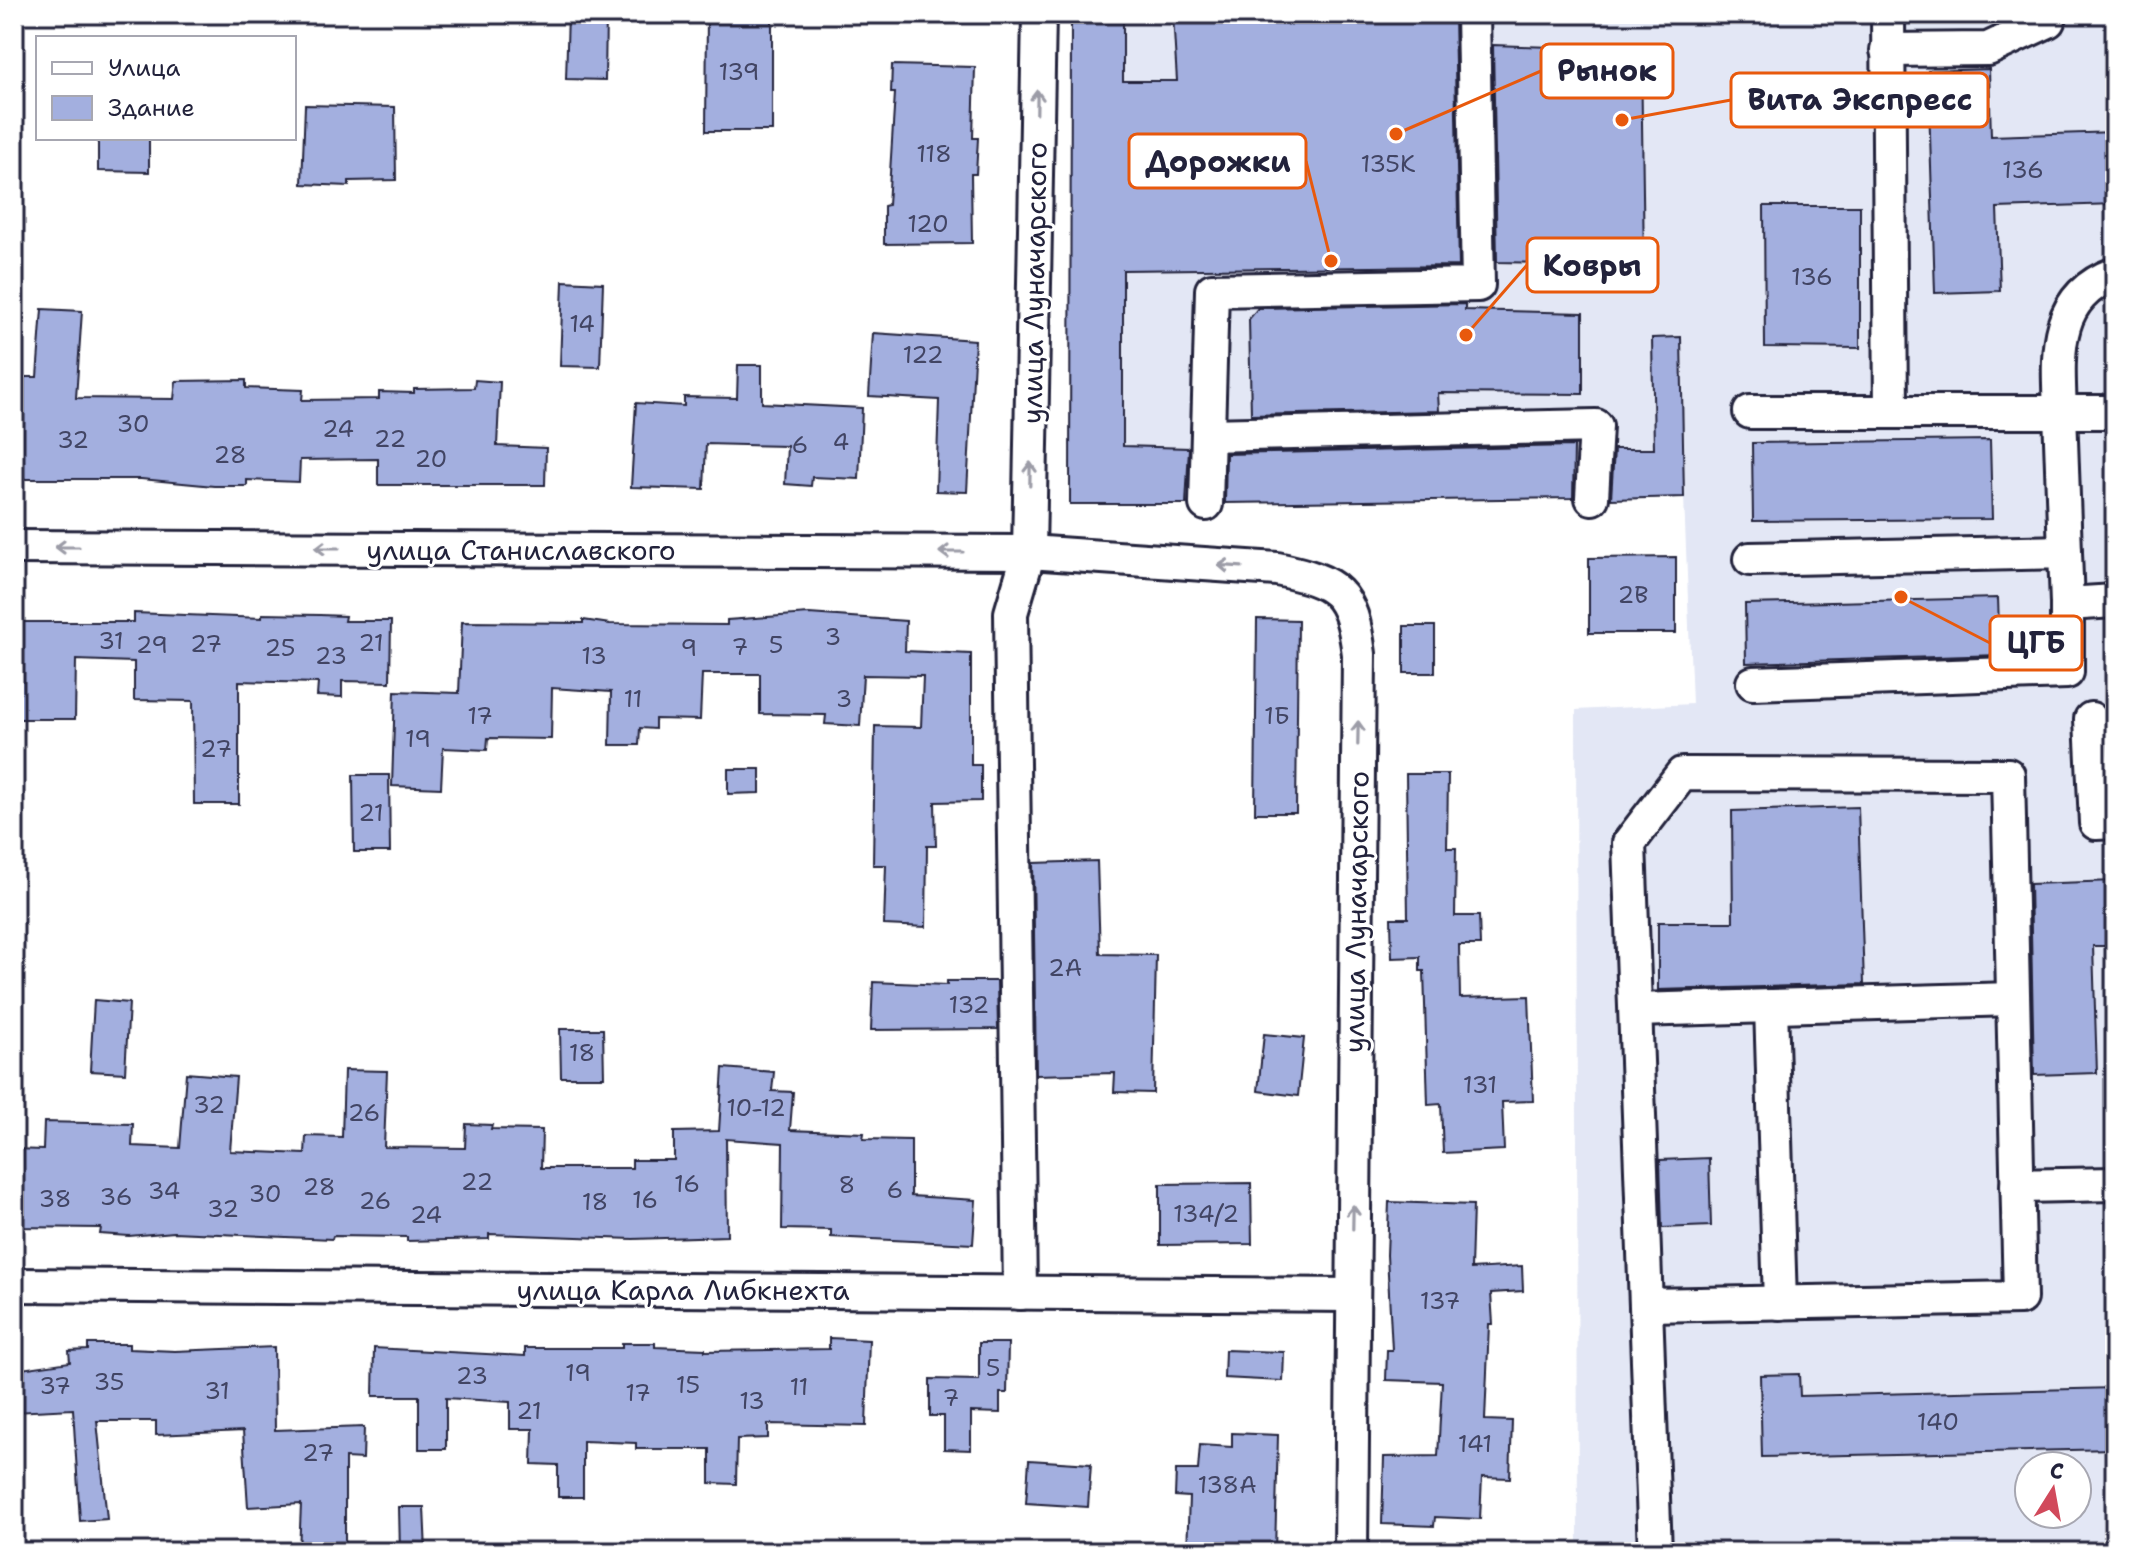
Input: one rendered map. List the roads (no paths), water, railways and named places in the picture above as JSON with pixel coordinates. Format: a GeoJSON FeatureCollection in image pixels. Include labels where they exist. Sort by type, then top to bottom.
{"type":"FeatureCollection","features":[{"type":"Feature","properties":{"kind":"street","name":"улица Луначарского"},"geometry":{"type":"LineString","coordinates":[[1020,1293],[1011,613],[1029,552],[1039,14]]}},
{"type":"Feature","properties":{"kind":"street"},"geometry":{"type":"LineString","coordinates":[[1206,504],[1212,290],[1478,285],[1473,14]]}},
{"type":"Feature","properties":{"kind":"street"},"geometry":{"type":"LineString","coordinates":[[1888,14],[1891,412]]}},
{"type":"Feature","properties":{"kind":"street"},"geometry":{"type":"LineString","coordinates":[[1887,50],[1988,49],[2048,21],[2051,14]]}},
{"type":"Feature","properties":{"kind":"street"},"geometry":{"type":"LineString","coordinates":[[1753,683],[2067,672],[2058,361],[2065,314],[2097,280],[2115,274]]}},
{"type":"Feature","properties":{"kind":"street"},"geometry":{"type":"LineString","coordinates":[[1750,412],[2115,412]]}},
{"type":"Feature","properties":{"kind":"street"},"geometry":{"type":"LineString","coordinates":[[1208,435],[1596,426],[1592,498]]}},
{"type":"Feature","properties":{"kind":"street","name":"улица Станиславского"},"geometry":{"type":"LineString","coordinates":[[14,547],[1029,552]]}},
{"type":"Feature","properties":{"kind":"street","name":"улица Луначарского"},"geometry":{"type":"LineString","coordinates":[[1029,552],[1277,569],[1311,576],[1336,590],[1354,616],[1359,654],[1351,1552]]}},
{"type":"Feature","properties":{"kind":"street"},"geometry":{"type":"LineString","coordinates":[[1750,559],[2065,552]]}},
{"type":"Feature","properties":{"kind":"street"},"geometry":{"type":"LineString","coordinates":[[2067,604],[2115,601]]}},
{"type":"Feature","properties":{"kind":"street"},"geometry":{"type":"LineString","coordinates":[[2091,719],[2096,823],[2115,822]]}},
{"type":"Feature","properties":{"kind":"street"},"geometry":{"type":"LineString","coordinates":[[1648,1305],[2020,1298],[2008,775],[1682,774],[1629,843],[1655,1552]]}},
{"type":"Feature","properties":{"kind":"street"},"geometry":{"type":"LineString","coordinates":[[1636,1010],[2013,999]]}},
{"type":"Feature","properties":{"kind":"street"},"geometry":{"type":"LineString","coordinates":[[1771,1006],[1780,1303]]}},
{"type":"Feature","properties":{"kind":"street"},"geometry":{"type":"LineString","coordinates":[[2017,1186],[2115,1184]]}},
{"type":"Feature","properties":{"kind":"street","name":"улица Карла Либкнехта"},"geometry":{"type":"LineString","coordinates":[[14,1285],[1352,1295]]}},
{"type":"Feature","properties":{"kind":"place","name":"Вита Экспресс"},"geometry":{"type":"Point","coordinates":[1622,120]}},
{"type":"Feature","properties":{"kind":"place","name":"Рынок"},"geometry":{"type":"Point","coordinates":[1396,134]}},
{"type":"Feature","properties":{"kind":"place","name":"Дорожки"},"geometry":{"type":"Point","coordinates":[1331,261]}},
{"type":"Feature","properties":{"kind":"place","name":"Ковры"},"geometry":{"type":"Point","coordinates":[1466,335]}},
{"type":"Feature","properties":{"kind":"place","name":"ЦГБ"},"geometry":{"type":"Point","coordinates":[1901,597]}}]}
